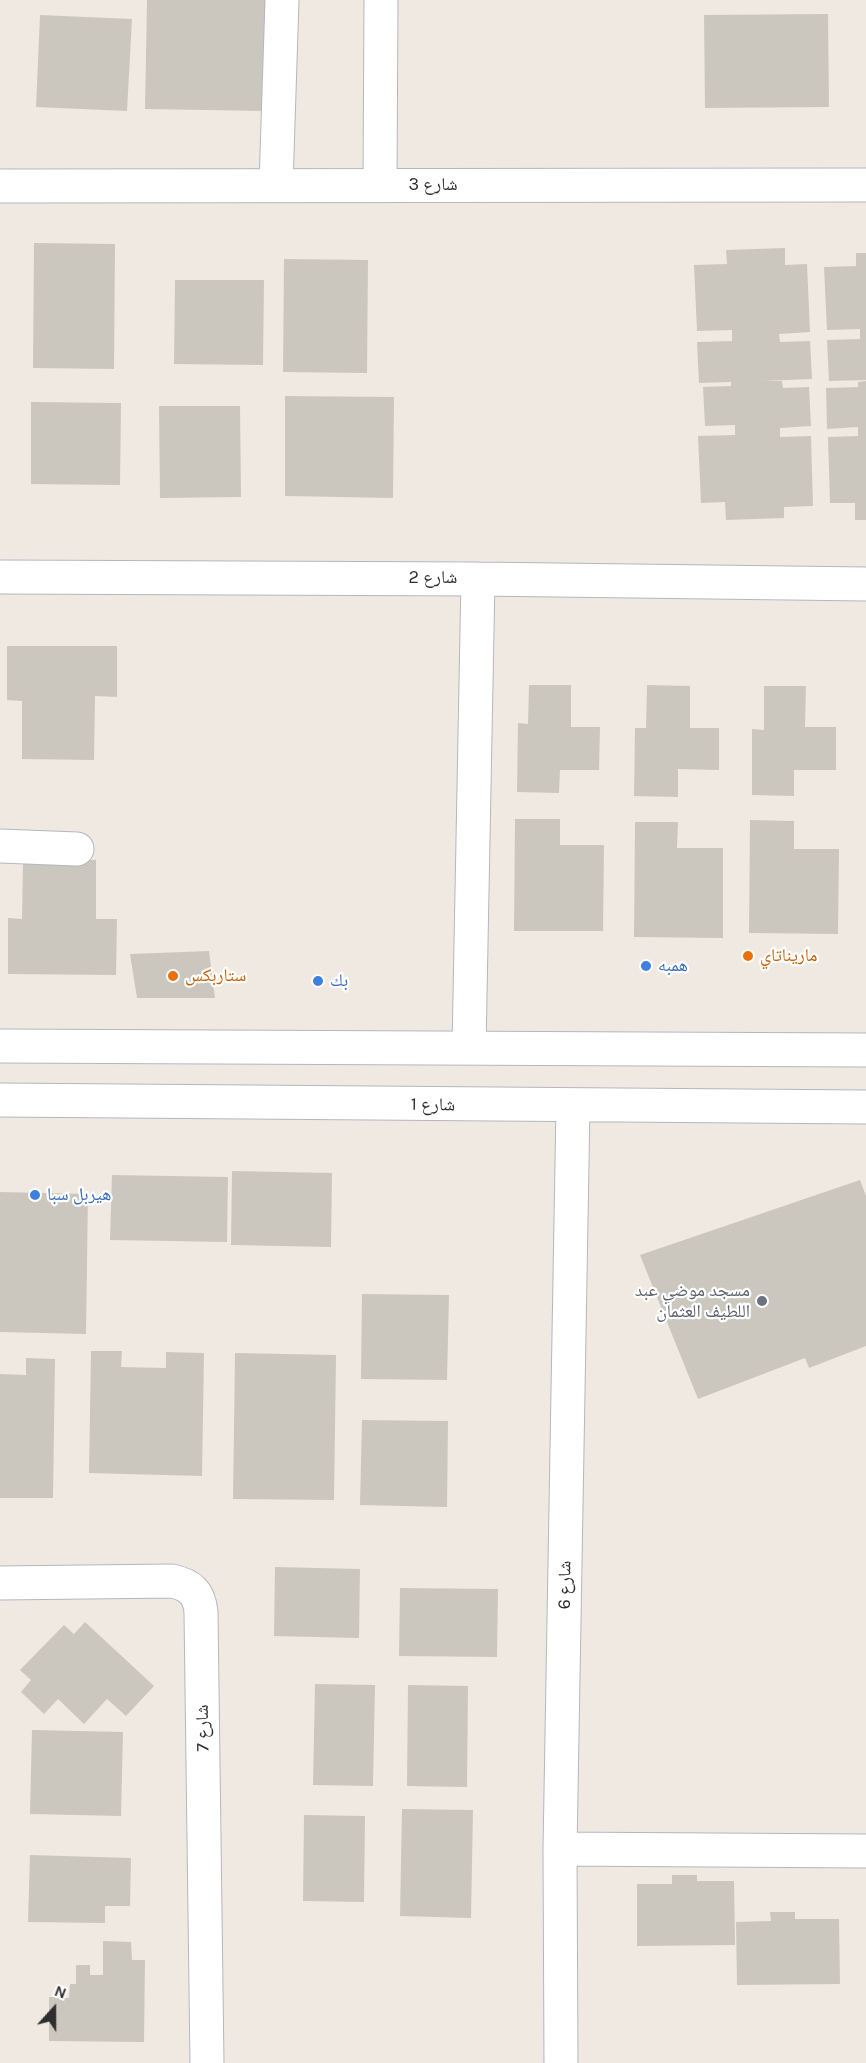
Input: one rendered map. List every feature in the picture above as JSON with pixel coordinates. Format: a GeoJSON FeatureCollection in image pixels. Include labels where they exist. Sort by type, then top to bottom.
{"type":"FeatureCollection","features":[{"type":"Feature","properties":{"kind":"street"},"geometry":{"type":"LineString","coordinates":[[276,185],[282,0]]}},
{"type":"Feature","properties":{"kind":"street"},"geometry":{"type":"LineString","coordinates":[[381,0],[381,185]]}},
{"type":"Feature","properties":{"kind":"street","name":"شارع 3"},"geometry":{"type":"LineString","coordinates":[[0,186],[866,185]]}},
{"type":"Feature","properties":{"kind":"street","name":"شارع 2"},"geometry":{"type":"LineString","coordinates":[[0,577],[478,579],[866,584]]}},
{"type":"Feature","properties":{"kind":"street"},"geometry":{"type":"LineString","coordinates":[[469,1048],[478,579]]}},
{"type":"Feature","properties":{"kind":"street"},"geometry":{"type":"LineString","coordinates":[[0,846],[77,849]]}},
{"type":"Feature","properties":{"kind":"street"},"geometry":{"type":"LineString","coordinates":[[0,1046],[866,1050]]}},
{"type":"Feature","properties":{"kind":"street","name":"شارع 1"},"geometry":{"type":"LineString","coordinates":[[0,1100],[866,1107]]}},
{"type":"Feature","properties":{"kind":"street","name":"شارع 6"},"geometry":{"type":"LineString","coordinates":[[561,2063],[561,1849],[573,1106]]}},
{"type":"Feature","properties":{"kind":"street","name":"شارع 7"},"geometry":{"type":"LineString","coordinates":[[0,1583],[172,1581],[183,1583],[194,1590],[198,1596],[201,1612],[207,2063]]}},
{"type":"Feature","properties":{"kind":"street"},"geometry":{"type":"LineString","coordinates":[[561,1849],[866,1851]]}},
{"type":"Feature","properties":{"kind":"building"},"geometry":{"type":"Polygon","coordinates":[[[147,0],[266,0],[264,111],[145,109],[147,0]]]}},
{"type":"Feature","properties":{"kind":"building"},"geometry":{"type":"Polygon","coordinates":[[[828,14],[829,107],[705,108],[704,15],[828,14]]]}},
{"type":"Feature","properties":{"kind":"building"},"geometry":{"type":"Polygon","coordinates":[[[40,15],[132,19],[127,111],[36,107],[40,15]]]}},
{"type":"Feature","properties":{"kind":"building"},"geometry":{"type":"Polygon","coordinates":[[[34,243],[115,244],[114,369],[33,368],[34,243]]]}},
{"type":"Feature","properties":{"kind":"building"},"geometry":{"type":"Polygon","coordinates":[[[785,248],[785,265],[807,264],[810,332],[779,334],[780,342],[810,341],[812,379],[763,381],[782,381],[783,388],[809,387],[811,426],[780,428],[780,437],[811,436],[813,506],[784,507],[784,518],[726,520],[725,502],[701,503],[698,436],[735,435],[735,425],[705,426],[703,387],[731,386],[731,382],[699,383],[697,342],[732,341],[732,330],[697,331],[694,265],[727,264],[726,250],[785,248]]]}},
{"type":"Feature","properties":{"kind":"building"},"geometry":{"type":"Polygon","coordinates":[[[856,253],[866,253],[866,380],[829,381],[827,340],[860,339],[860,329],[827,330],[824,267],[856,266],[856,253]]]}},
{"type":"Feature","properties":{"kind":"building"},"geometry":{"type":"Polygon","coordinates":[[[284,259],[368,260],[367,373],[283,372],[284,259]]]}},
{"type":"Feature","properties":{"kind":"building"},"geometry":{"type":"Polygon","coordinates":[[[175,280],[264,280],[263,365],[174,364],[175,280]]]}},
{"type":"Feature","properties":{"kind":"building"},"geometry":{"type":"Polygon","coordinates":[[[866,381],[866,520],[855,520],[855,503],[830,503],[828,437],[858,436],[858,427],[827,429],[826,388],[858,387],[858,382],[866,381]]]}},
{"type":"Feature","properties":{"kind":"building"},"geometry":{"type":"Polygon","coordinates":[[[285,396],[394,397],[393,498],[285,496],[285,396]]]}},
{"type":"Feature","properties":{"kind":"building"},"geometry":{"type":"Polygon","coordinates":[[[31,402],[121,403],[120,485],[31,484],[31,402]]]}},
{"type":"Feature","properties":{"kind":"building"},"geometry":{"type":"Polygon","coordinates":[[[159,406],[240,406],[241,497],[160,498],[159,406]]]}},
{"type":"Feature","properties":{"kind":"building"},"geometry":{"type":"Polygon","coordinates":[[[7,646],[117,646],[117,697],[95,696],[94,760],[22,759],[22,701],[7,700],[7,646]]]}},
{"type":"Feature","properties":{"kind":"building"},"geometry":{"type":"Polygon","coordinates":[[[529,685],[571,685],[571,727],[600,727],[599,770],[560,770],[559,793],[517,792],[518,723],[528,724],[529,685]]]}},
{"type":"Feature","properties":{"kind":"building"},"geometry":{"type":"Polygon","coordinates":[[[647,685],[690,686],[690,728],[719,728],[719,770],[678,769],[678,797],[634,796],[635,728],[646,728],[647,685]]]}},
{"type":"Feature","properties":{"kind":"building"},"geometry":{"type":"Polygon","coordinates":[[[764,686],[806,686],[805,727],[836,727],[836,770],[794,770],[794,796],[752,795],[752,729],[764,730],[764,686]]]}},
{"type":"Feature","properties":{"kind":"building"},"geometry":{"type":"Polygon","coordinates":[[[515,819],[560,819],[560,845],[604,845],[603,931],[514,931],[515,819]]]}},
{"type":"Feature","properties":{"kind":"building"},"geometry":{"type":"Polygon","coordinates":[[[750,820],[794,821],[794,849],[839,849],[838,934],[749,933],[750,820]]]}},
{"type":"Feature","properties":{"kind":"building"},"geometry":{"type":"Polygon","coordinates":[[[635,822],[678,822],[677,848],[723,848],[723,938],[634,937],[635,822]]]}},
{"type":"Feature","properties":{"kind":"building"},"geometry":{"type":"Polygon","coordinates":[[[23,859],[96,860],[96,919],[117,919],[116,975],[8,974],[8,918],[22,919],[23,859]]]}},
{"type":"Feature","properties":{"kind":"building","name":"ستاربكس"},"geometry":{"type":"Polygon","coordinates":[[[209,951],[215,998],[137,998],[130,954],[209,951]]]}},
{"type":"Feature","properties":{"kind":"building"},"geometry":{"type":"Polygon","coordinates":[[[232,1171],[332,1173],[331,1247],[231,1245],[232,1171]]]}},
{"type":"Feature","properties":{"kind":"building"},"geometry":{"type":"Polygon","coordinates":[[[112,1175],[228,1177],[227,1242],[110,1240],[112,1175]]]}},
{"type":"Feature","properties":{"kind":"building","name":"مسجد موضي عبد اللطيف العثمان"},"geometry":{"type":"Polygon","coordinates":[[[860,1180],[866,1196],[866,1346],[809,1368],[805,1358],[698,1399],[640,1255],[860,1180]]]}},
{"type":"Feature","properties":{"kind":"building"},"geometry":{"type":"Polygon","coordinates":[[[0,1192],[88,1194],[86,1334],[0,1332],[0,1192]]]}},
{"type":"Feature","properties":{"kind":"building"},"geometry":{"type":"Polygon","coordinates":[[[362,1294],[449,1295],[447,1380],[361,1379],[362,1294]]]}},
{"type":"Feature","properties":{"kind":"building"},"geometry":{"type":"Polygon","coordinates":[[[91,1351],[122,1351],[121,1367],[166,1368],[166,1352],[204,1353],[202,1476],[89,1473],[91,1351]]]}},
{"type":"Feature","properties":{"kind":"building"},"geometry":{"type":"Polygon","coordinates":[[[235,1353],[336,1355],[334,1500],[233,1499],[235,1353]]]}},
{"type":"Feature","properties":{"kind":"building"},"geometry":{"type":"Polygon","coordinates":[[[26,1358],[55,1359],[53,1498],[0,1498],[0,1374],[26,1375],[26,1358]]]}},
{"type":"Feature","properties":{"kind":"building"},"geometry":{"type":"Polygon","coordinates":[[[362,1420],[448,1421],[447,1507],[360,1505],[362,1420]]]}},
{"type":"Feature","properties":{"kind":"building"},"geometry":{"type":"Polygon","coordinates":[[[275,1567],[360,1569],[359,1638],[274,1636],[275,1567]]]}},
{"type":"Feature","properties":{"kind":"building"},"geometry":{"type":"Polygon","coordinates":[[[400,1588],[498,1589],[497,1657],[399,1656],[400,1588]]]}},
{"type":"Feature","properties":{"kind":"building"},"geometry":{"type":"Polygon","coordinates":[[[85,1622],[154,1686],[126,1716],[107,1699],[84,1724],[58,1699],[44,1714],[21,1692],[31,1680],[20,1670],[64,1625],[74,1634],[85,1622]]]}},
{"type":"Feature","properties":{"kind":"building"},"geometry":{"type":"Polygon","coordinates":[[[315,1684],[375,1685],[373,1786],[313,1785],[315,1684]]]}},
{"type":"Feature","properties":{"kind":"building"},"geometry":{"type":"Polygon","coordinates":[[[408,1685],[468,1686],[467,1787],[407,1786],[408,1685]]]}},
{"type":"Feature","properties":{"kind":"building"},"geometry":{"type":"Polygon","coordinates":[[[32,1730],[123,1732],[121,1816],[30,1814],[32,1730]]]}},
{"type":"Feature","properties":{"kind":"building"},"geometry":{"type":"Polygon","coordinates":[[[402,1809],[473,1810],[471,1918],[400,1916],[402,1809]]]}},
{"type":"Feature","properties":{"kind":"building"},"geometry":{"type":"Polygon","coordinates":[[[304,1815],[365,1816],[364,1902],[303,1901],[304,1815]]]}},
{"type":"Feature","properties":{"kind":"building"},"geometry":{"type":"Polygon","coordinates":[[[30,1855],[131,1858],[130,1906],[105,1906],[105,1923],[28,1922],[30,1855]]]}},
{"type":"Feature","properties":{"kind":"building"},"geometry":{"type":"Polygon","coordinates":[[[672,1875],[697,1875],[697,1881],[734,1881],[735,1945],[637,1946],[637,1884],[672,1884],[672,1875]]]}},
{"type":"Feature","properties":{"kind":"building"},"geometry":{"type":"Polygon","coordinates":[[[770,1912],[795,1912],[795,1919],[839,1919],[840,1984],[737,1985],[736,1922],[771,1921],[770,1912]]]}},
{"type":"Feature","properties":{"kind":"building"},"geometry":{"type":"Polygon","coordinates":[[[103,1941],[131,1942],[132,1960],[145,1960],[144,2042],[49,2041],[49,1997],[69,1998],[70,1984],[76,1984],[76,1965],[90,1965],[90,1975],[103,1975],[103,1941]]]}},
{"type":"Feature","properties":{"kind":"place","name":"ماريناتاي"},"geometry":{"type":"Point","coordinates":[748,956]}},
{"type":"Feature","properties":{"kind":"place","name":"همبه"},"geometry":{"type":"Point","coordinates":[646,966]}},
{"type":"Feature","properties":{"kind":"place","name":"ستاربكس"},"geometry":{"type":"Point","coordinates":[173,976]}},
{"type":"Feature","properties":{"kind":"place","name":"بك"},"geometry":{"type":"Point","coordinates":[318,981]}},
{"type":"Feature","properties":{"kind":"place","name":"هيربل سبا"},"geometry":{"type":"Point","coordinates":[35,1195]}},
{"type":"Feature","properties":{"kind":"place","name":"مسجد موضي عبد اللطيف العثمان"},"geometry":{"type":"Point","coordinates":[762,1301]}}]}
